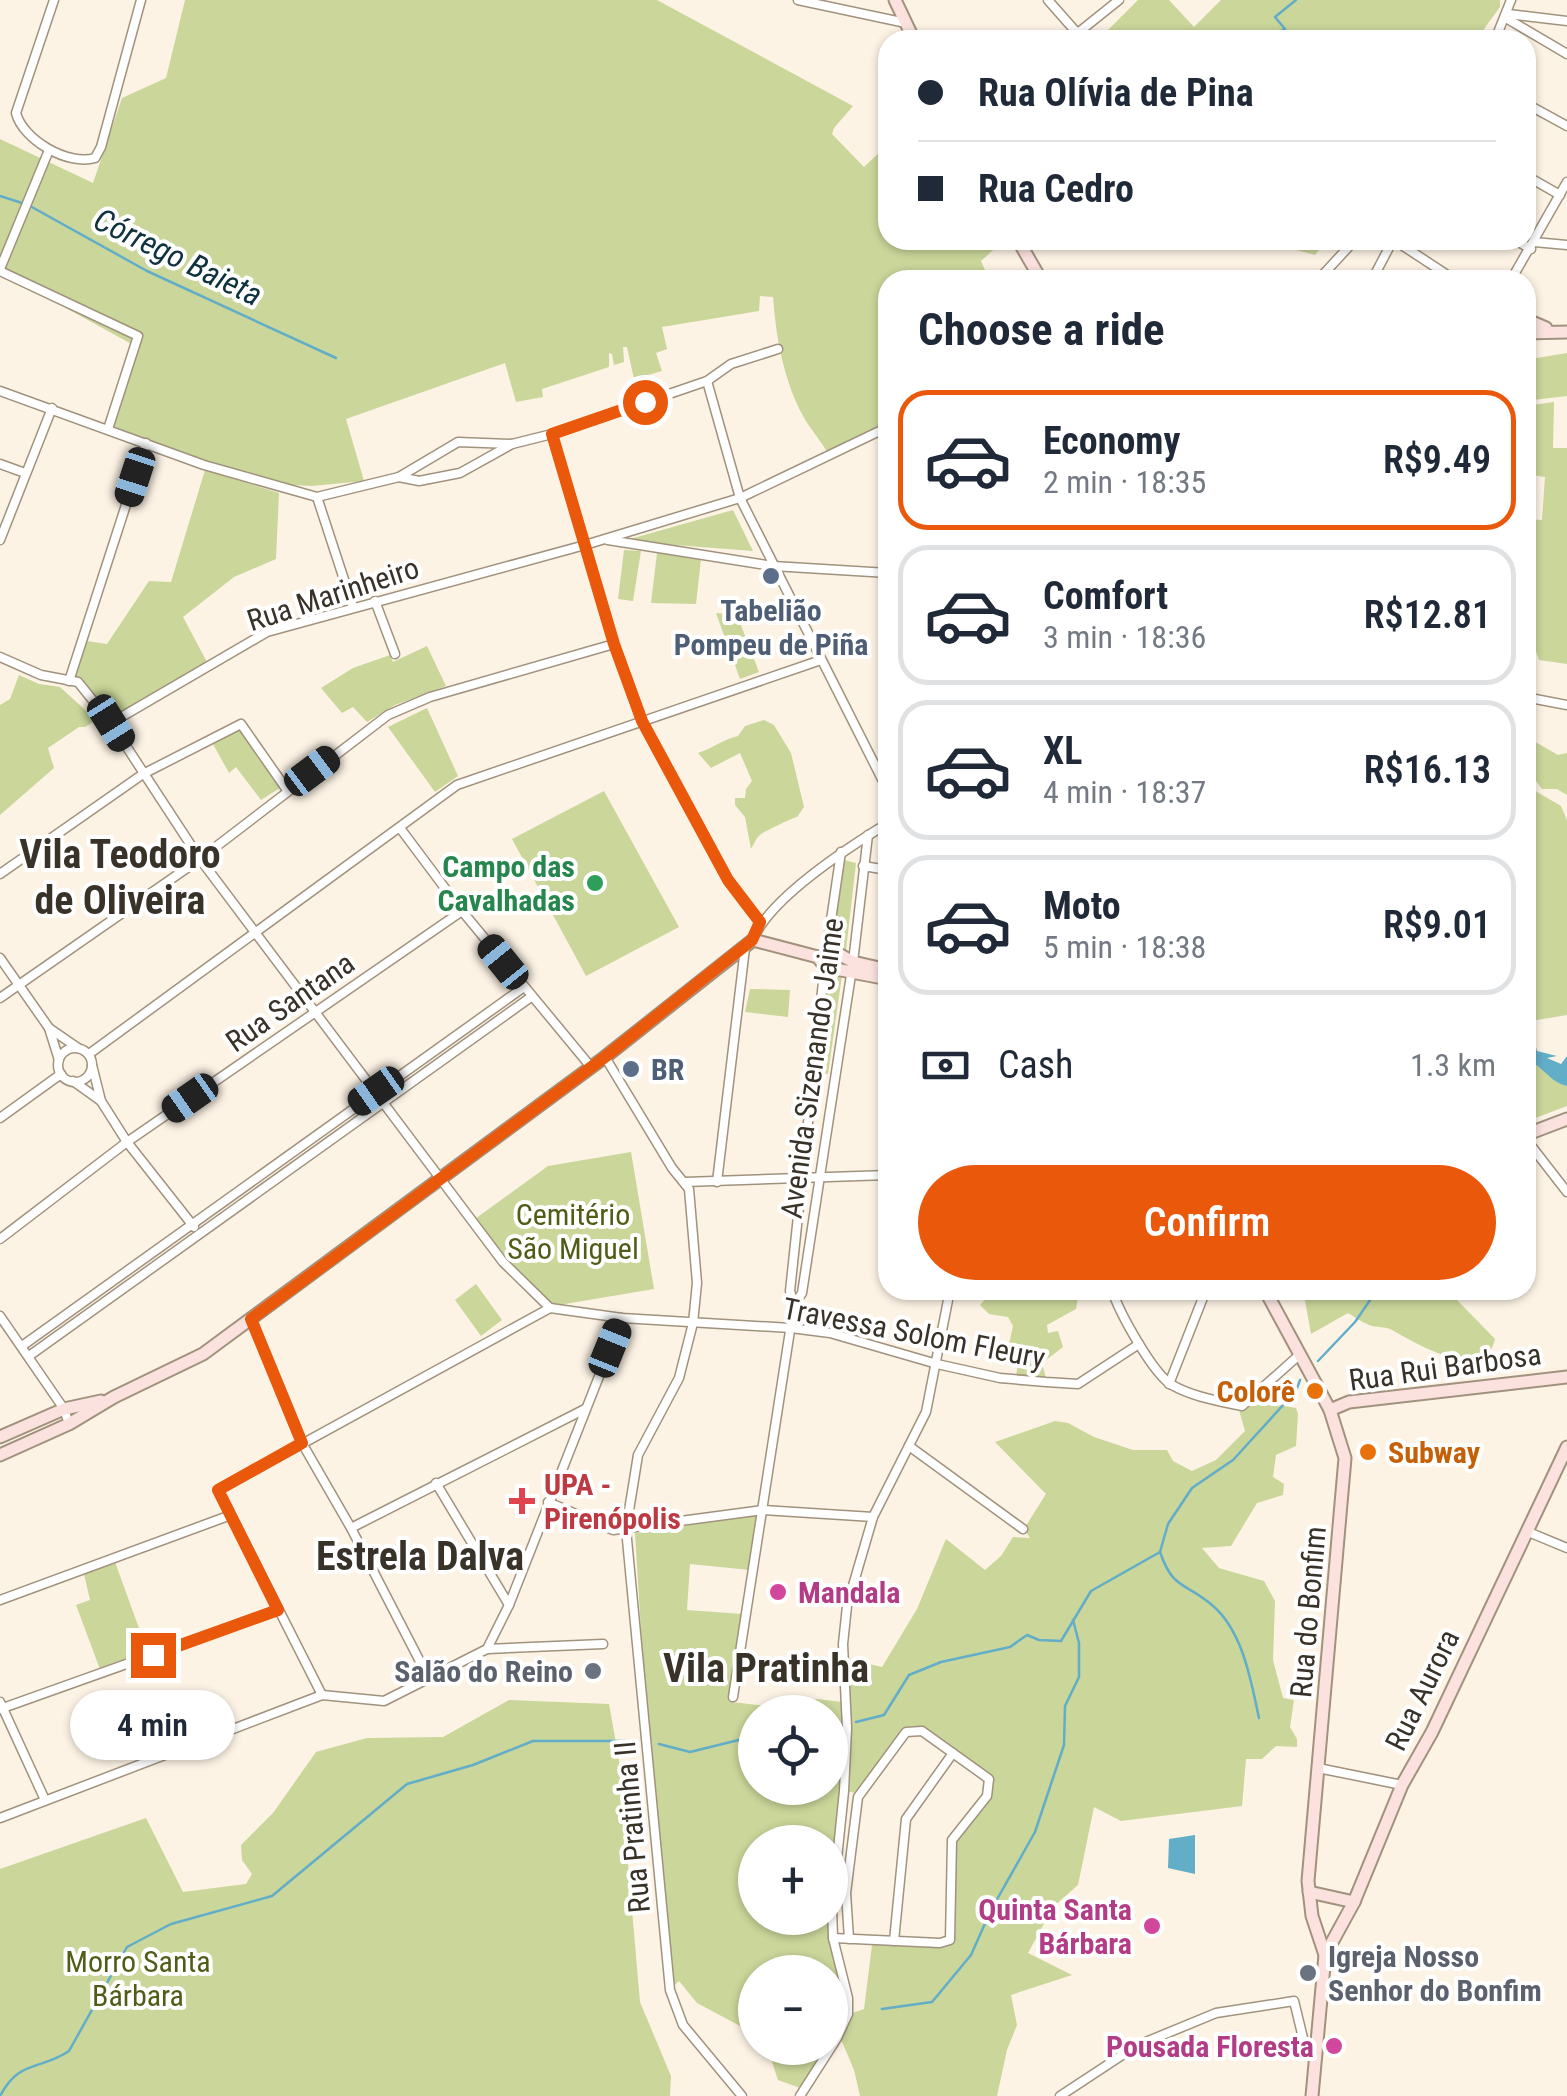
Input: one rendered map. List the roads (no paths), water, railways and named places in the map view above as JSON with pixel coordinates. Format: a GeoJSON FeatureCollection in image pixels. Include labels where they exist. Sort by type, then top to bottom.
{"type":"FeatureCollection","features":[{"type":"Feature","properties":{"kind":"main road"},"geometry":{"type":"LineString","coordinates":[[895,0],[910,30]]}},
{"type":"Feature","properties":{"kind":"main road"},"geometry":{"type":"LineString","coordinates":[[1536,324],[1550,330]]}},
{"type":"Feature","properties":{"kind":"main road"},"geometry":{"type":"LineString","coordinates":[[1536,331],[1567,332]]}},
{"type":"Feature","properties":{"kind":"main road"},"geometry":{"type":"LineString","coordinates":[[0,1455],[203,1354],[605,1057],[749,943],[823,959],[837,953],[852,966],[878,975]]}},
{"type":"Feature","properties":{"kind":"main road"},"geometry":{"type":"LineString","coordinates":[[852,966],[878,969]]}},
{"type":"Feature","properties":{"kind":"main road"},"geometry":{"type":"LineString","coordinates":[[1536,1132],[1567,1119]]}},
{"type":"Feature","properties":{"kind":"main road","name":"Rua do Bonfim"},"geometry":{"type":"LineString","coordinates":[[1269,1300],[1330,1410],[1346,1458],[1309,1892],[1325,1955]]}},
{"type":"Feature","properties":{"kind":"main road","name":"Rua Rui Barbosa"},"geometry":{"type":"LineString","coordinates":[[1330,1410],[1348,1402],[1567,1377]]}},
{"type":"Feature","properties":{"kind":"main road"},"geometry":{"type":"LineString","coordinates":[[0,1437],[64,1409],[114,1398]]}},
{"type":"Feature","properties":{"kind":"main road","name":"Rua Aurora"},"geometry":{"type":"LineString","coordinates":[[1325,1955],[1354,1902],[1402,1786],[1432,1732],[1567,1447]]}},
{"type":"Feature","properties":{"kind":"main road"},"geometry":{"type":"LineString","coordinates":[[1309,1892],[1354,1902]]}},
{"type":"Feature","properties":{"kind":"main road"},"geometry":{"type":"LineString","coordinates":[[1312,2096],[1325,1955]]}},
{"type":"Feature","properties":{"kind":"street"},"geometry":{"type":"LineString","coordinates":[[54,0],[16,113],[19,124],[49,150],[87,160],[96,158],[141,0]]}},
{"type":"Feature","properties":{"kind":"street"},"geometry":{"type":"LineString","coordinates":[[798,0],[906,22]]}},
{"type":"Feature","properties":{"kind":"street"},"geometry":{"type":"LineString","coordinates":[[1048,0],[1068,30]]}},
{"type":"Feature","properties":{"kind":"street"},"geometry":{"type":"LineString","coordinates":[[1082,30],[1119,0]]}},
{"type":"Feature","properties":{"kind":"street"},"geometry":{"type":"LineString","coordinates":[[1500,30],[1511,0]]}},
{"type":"Feature","properties":{"kind":"street"},"geometry":{"type":"LineString","coordinates":[[1507,16],[1567,21]]}},
{"type":"Feature","properties":{"kind":"street"},"geometry":{"type":"LineString","coordinates":[[1507,16],[1529,30]]}},
{"type":"Feature","properties":{"kind":"street"},"geometry":{"type":"LineString","coordinates":[[1536,34],[1567,54]]}},
{"type":"Feature","properties":{"kind":"street"},"geometry":{"type":"LineString","coordinates":[[1536,109],[1567,126]]}},
{"type":"Feature","properties":{"kind":"street"},"geometry":{"type":"LineString","coordinates":[[49,150],[0,270],[138,336],[108,429]]}},
{"type":"Feature","properties":{"kind":"street"},"geometry":{"type":"LineString","coordinates":[[1536,181],[1560,195]]}},
{"type":"Feature","properties":{"kind":"street"},"geometry":{"type":"LineString","coordinates":[[1536,239],[1567,182]]}},
{"type":"Feature","properties":{"kind":"street"},"geometry":{"type":"LineString","coordinates":[[1536,246],[1567,245]]}},
{"type":"Feature","properties":{"kind":"street"},"geometry":{"type":"LineString","coordinates":[[1327,270],[1346,250]]}},
{"type":"Feature","properties":{"kind":"street"},"geometry":{"type":"LineString","coordinates":[[1408,250],[1440,270]]}},
{"type":"Feature","properties":{"kind":"street"},"geometry":{"type":"LineString","coordinates":[[398,477],[420,481],[460,472],[512,444],[707,380],[731,364],[778,349]]}},
{"type":"Feature","properties":{"kind":"street"},"geometry":{"type":"LineString","coordinates":[[707,380],[740,498],[878,771]]}},
{"type":"Feature","properties":{"kind":"street"},"geometry":{"type":"LineString","coordinates":[[0,391],[204,465],[317,497],[398,477],[458,442],[512,444]]}},
{"type":"Feature","properties":{"kind":"street"},"geometry":{"type":"LineString","coordinates":[[0,540],[52,408]]}},
{"type":"Feature","properties":{"kind":"street","name":"Rua Marinheiro"},"geometry":{"type":"LineString","coordinates":[[111,723],[266,632],[603,540],[740,498],[878,431]]}},
{"type":"Feature","properties":{"kind":"street"},"geometry":{"type":"LineString","coordinates":[[552,434],[614,644],[642,721],[728,880],[760,922]]}},
{"type":"Feature","properties":{"kind":"street"},"geometry":{"type":"LineString","coordinates":[[70,681],[146,443]]}},
{"type":"Feature","properties":{"kind":"street"},"geometry":{"type":"LineString","coordinates":[[0,464],[25,473]]}},
{"type":"Feature","properties":{"kind":"street"},"geometry":{"type":"LineString","coordinates":[[317,497],[353,607]]}},
{"type":"Feature","properties":{"kind":"street"},"geometry":{"type":"LineString","coordinates":[[603,540],[773,566],[878,573]]}},
{"type":"Feature","properties":{"kind":"street"},"geometry":{"type":"LineString","coordinates":[[375,601],[396,654]]}},
{"type":"Feature","properties":{"kind":"street"},"geometry":{"type":"LineString","coordinates":[[0,998],[200,859],[388,715],[430,697],[614,644]]}},
{"type":"Feature","properties":{"kind":"street"},"geometry":{"type":"LineString","coordinates":[[0,656],[41,674],[78,682],[111,723],[200,859],[503,1262],[550,1308],[218,1490],[322,1695]]}},
{"type":"Feature","properties":{"kind":"street"},"geometry":{"type":"LineString","coordinates":[[89,1054],[458,785],[821,660]]}},
{"type":"Feature","properties":{"kind":"street"},"geometry":{"type":"LineString","coordinates":[[1536,699],[1567,705]]}},
{"type":"Feature","properties":{"kind":"street"},"geometry":{"type":"LineString","coordinates":[[0,874],[144,774],[241,724],[287,790]]}},
{"type":"Feature","properties":{"kind":"street"},"geometry":{"type":"LineString","coordinates":[[400,828],[462,911],[591,1067]]}},
{"type":"Feature","properties":{"kind":"street"},"geometry":{"type":"LineString","coordinates":[[717,1182],[749,943],[760,922],[841,852],[878,829]]}},
{"type":"Feature","properties":{"kind":"street","name":"Avenida Sizenando Jaime"},"geometry":{"type":"LineString","coordinates":[[794,1305],[802,1293],[868,835]]}},
{"type":"Feature","properties":{"kind":"street","name":"Avenida Sizenando Jaime"},"geometry":{"type":"LineString","coordinates":[[733,1696],[794,1305],[790,1291],[823,959],[841,852]]}},
{"type":"Feature","properties":{"kind":"street"},"geometry":{"type":"LineString","coordinates":[[863,866],[878,868]]}},
{"type":"Feature","properties":{"kind":"street","name":"Rua Santana"},"geometry":{"type":"LineString","coordinates":[[0,1239],[127,1142],[462,911]]}},
{"type":"Feature","properties":{"kind":"street"},"geometry":{"type":"LineString","coordinates":[[0,958],[49,1028],[61,1074],[101,1102]]}},
{"type":"Feature","properties":{"kind":"street"},"geometry":{"type":"LineString","coordinates":[[22,1346],[524,987]]}},
{"type":"Feature","properties":{"kind":"street"},"geometry":{"type":"LineString","coordinates":[[29,1356],[532,997]]}},
{"type":"Feature","properties":{"kind":"street"},"geometry":{"type":"LineString","coordinates":[[49,1028],[89,1054],[101,1102],[199,1234]]}},
{"type":"Feature","properties":{"kind":"street"},"geometry":{"type":"LineString","coordinates":[[59,1060],[66,1050],[78,1048]]}},
{"type":"Feature","properties":{"kind":"street"},"geometry":{"type":"LineString","coordinates":[[605,1057],[672,1168],[685,1182],[878,1175]]}},
{"type":"Feature","properties":{"kind":"street"},"geometry":{"type":"LineString","coordinates":[[72,1082],[86,1078],[92,1065]]}},
{"type":"Feature","properties":{"kind":"street"},"geometry":{"type":"LineString","coordinates":[[0,1118],[61,1074]]}},
{"type":"Feature","properties":{"kind":"street"},"geometry":{"type":"LineString","coordinates":[[1536,1151],[1567,1192]]}},
{"type":"Feature","properties":{"kind":"street","name":"Rua Pratinha II"},"geometry":{"type":"LineString","coordinates":[[685,1182],[689,1189],[697,1283],[692,1323],[679,1378],[638,1456],[626,1530],[670,1990],[683,2025],[742,2096]]}},
{"type":"Feature","properties":{"kind":"street"},"geometry":{"type":"LineString","coordinates":[[131,1266],[139,1278]]}},
{"type":"Feature","properties":{"kind":"street"},"geometry":{"type":"LineString","coordinates":[[800,2096],[848,2014],[848,1998],[833,1938],[832,1907],[847,1728],[843,1644],[847,1606],[873,1517],[926,1412],[948,1300]]}},
{"type":"Feature","properties":{"kind":"street"},"geometry":{"type":"LineString","coordinates":[[1115,1300],[1139,1344],[1169,1384],[1242,1406],[1298,1356]]}},
{"type":"Feature","properties":{"kind":"street"},"geometry":{"type":"LineString","coordinates":[[1169,1384],[1202,1300]]}},
{"type":"Feature","properties":{"kind":"street","name":"Travessa Solom Fleury"},"geometry":{"type":"LineString","coordinates":[[550,1308],[622,1318],[830,1333],[938,1364],[1016,1380],[1078,1384],[1139,1344]]}},
{"type":"Feature","properties":{"kind":"street"},"geometry":{"type":"LineString","coordinates":[[0,1316],[64,1409],[69,1424]]}},
{"type":"Feature","properties":{"kind":"street"},"geometry":{"type":"LineString","coordinates":[[487,1650],[622,1318]]}},
{"type":"Feature","properties":{"kind":"street"},"geometry":{"type":"LineString","coordinates":[[251,1319],[302,1443],[428,1677]]}},
{"type":"Feature","properties":{"kind":"street"},"geometry":{"type":"LineString","coordinates":[[351,1528],[585,1409]]}},
{"type":"Feature","properties":{"kind":"street"},"geometry":{"type":"LineString","coordinates":[[909,1446],[1022,1530]]}},
{"type":"Feature","properties":{"kind":"street"},"geometry":{"type":"LineString","coordinates":[[436,1483],[508,1605]]}},
{"type":"Feature","properties":{"kind":"street"},"geometry":{"type":"LineString","coordinates":[[548,1502],[613,1530],[762,1510],[873,1517]]}},
{"type":"Feature","properties":{"kind":"street"},"geometry":{"type":"LineString","coordinates":[[0,1600],[231,1516]]}},
{"type":"Feature","properties":{"kind":"street"},"geometry":{"type":"LineString","coordinates":[[1526,1532],[1567,1548]]}},
{"type":"Feature","properties":{"kind":"street"},"geometry":{"type":"LineString","coordinates":[[45,1800],[1,1706],[278,1610]]}},
{"type":"Feature","properties":{"kind":"street"},"geometry":{"type":"LineString","coordinates":[[0,1818],[322,1695],[384,1701],[487,1650],[603,1644]]}},
{"type":"Feature","properties":{"kind":"street"},"geometry":{"type":"LineString","coordinates":[[833,1938],[848,1939],[940,1943],[950,1940],[952,1840],[990,1788],[990,1779],[922,1731],[906,1732],[858,1797],[846,1893],[848,1939]]}},
{"type":"Feature","properties":{"kind":"street"},"geometry":{"type":"LineString","coordinates":[[894,1941],[906,1819],[953,1753]]}},
{"type":"Feature","properties":{"kind":"street"},"geometry":{"type":"LineString","coordinates":[[1318,1768],[1402,1786]]}},
{"type":"Feature","properties":{"kind":"street"},"geometry":{"type":"LineString","coordinates":[[1060,2096],[1136,2046],[1216,2012],[1294,2001],[1304,2042],[1315,2053]]}},
{"type":"Feature","properties":{"kind":"water"},"geometry":{"type":"Polygon","coordinates":[[[1536,1047],[1537,1051],[1557,1056],[1547,1058],[1561,1064],[1567,1056],[1567,1086],[1555,1081],[1537,1065],[1536,1047]]]}},
{"type":"Feature","properties":{"kind":"water"},"geometry":{"type":"Polygon","coordinates":[[[1195,1835],[1195,1874],[1168,1868],[1169,1839],[1195,1835]]]}},
{"type":"Feature","properties":{"kind":"waterway"},"geometry":{"type":"LineString","coordinates":[[1283,30],[1275,17],[1296,0]]}},
{"type":"Feature","properties":{"kind":"waterway","name":"Córrego Baieta"},"geometry":{"type":"LineString","coordinates":[[0,196],[22,203]]}},
{"type":"Feature","properties":{"kind":"waterway","name":"Córrego Baieta"},"geometry":{"type":"LineString","coordinates":[[30,206],[147,271],[336,358]]}},
{"type":"Feature","properties":{"kind":"waterway"},"geometry":{"type":"LineString","coordinates":[[1318,1361],[1370,1300]]}},
{"type":"Feature","properties":{"kind":"waterway"},"geometry":{"type":"LineString","coordinates":[[856,1722],[884,1715],[909,1675],[941,1662],[1010,1647],[1027,1635],[1061,1641],[1091,1591],[1160,1552],[1168,1524],[1192,1488],[1233,1460],[1296,1391],[1300,1380]]}},
{"type":"Feature","properties":{"kind":"waterway"},"geometry":{"type":"LineString","coordinates":[[1160,1552],[1175,1579],[1212,1605],[1231,1628],[1244,1657],[1259,1718]]}},
{"type":"Feature","properties":{"kind":"waterway"},"geometry":{"type":"LineString","coordinates":[[882,2009],[932,2002],[971,1955],[991,1910],[1035,1832],[1064,1745],[1065,1706],[1079,1677],[1079,1643],[1073,1620]]}},
{"type":"Feature","properties":{"kind":"waterway"},"geometry":{"type":"LineString","coordinates":[[659,1744],[690,1752],[738,1740]]}},
{"type":"Feature","properties":{"kind":"waterway"},"geometry":{"type":"LineString","coordinates":[[0,2096],[15,2076],[69,2051],[127,1947],[171,1924],[272,1896],[407,1784],[473,1765],[533,1741],[637,1741]]}},
{"type":"Feature","properties":{"kind":"place","name":"Tabelião Pompeu de Piña"},"geometry":{"type":"Point","coordinates":[771,576]}},
{"type":"Feature","properties":{"kind":"place","name":"Campo das Cavalhadas"},"geometry":{"type":"Point","coordinates":[595,883]}},
{"type":"Feature","properties":{"kind":"place","name":"BR"},"geometry":{"type":"Point","coordinates":[631,1069]}},
{"type":"Feature","properties":{"kind":"place","name":"Colorê"},"geometry":{"type":"Point","coordinates":[1315,1391]}},
{"type":"Feature","properties":{"kind":"place","name":"Subway"},"geometry":{"type":"Point","coordinates":[1368,1452]}},
{"type":"Feature","properties":{"kind":"place","name":"UPA - Pirenópolis"},"geometry":{"type":"Point","coordinates":[522,1501]}},
{"type":"Feature","properties":{"kind":"place","name":"Mandala"},"geometry":{"type":"Point","coordinates":[778,1592]}},
{"type":"Feature","properties":{"kind":"place","name":"Salão do Reino"},"geometry":{"type":"Point","coordinates":[593,1671]}},
{"type":"Feature","properties":{"kind":"place","name":"Quinta Santa Bárbara"},"geometry":{"type":"Point","coordinates":[1152,1926]}},
{"type":"Feature","properties":{"kind":"place","name":"Igreja Nosso Senhor do Bonfim"},"geometry":{"type":"Point","coordinates":[1308,1973]}},
{"type":"Feature","properties":{"kind":"place","name":"Pousada Floresta"},"geometry":{"type":"Point","coordinates":[1334,2046]}},
{"type":"Feature","properties":{"kind":"district","name":"Vila Teodoro de Oliveira"},"geometry":{"type":"Point","coordinates":[120,877]}},
{"type":"Feature","properties":{"kind":"district","name":"Estrela Dalva"},"geometry":{"type":"Point","coordinates":[420,1556]}},
{"type":"Feature","properties":{"kind":"district","name":"Vila Pratinha"},"geometry":{"type":"Point","coordinates":[766,1668]}},
{"type":"Feature","properties":{"kind":"park label","name":"Cemitério São Miguel"},"geometry":{"type":"Point","coordinates":[573,1231]}},
{"type":"Feature","properties":{"kind":"park label","name":"Morro Santa Bárbara"},"geometry":{"type":"Point","coordinates":[138,1978]}}]}
